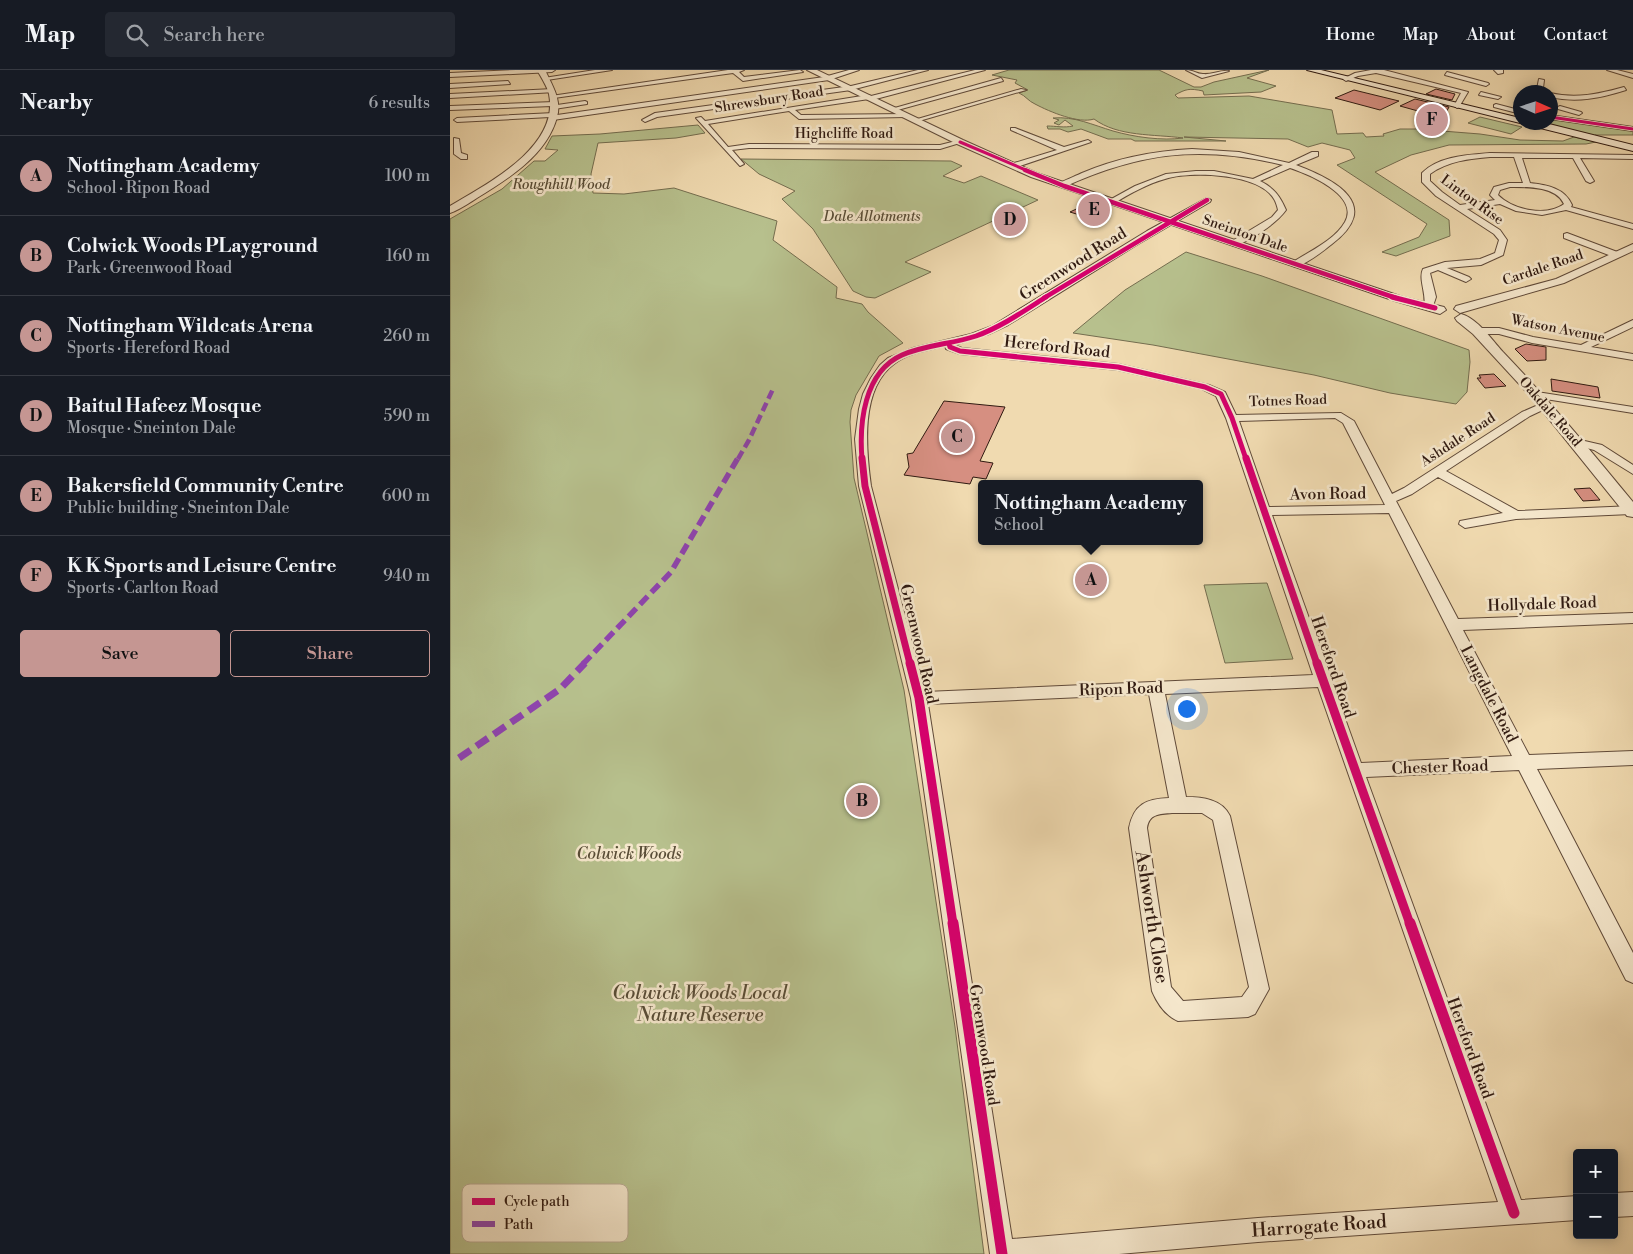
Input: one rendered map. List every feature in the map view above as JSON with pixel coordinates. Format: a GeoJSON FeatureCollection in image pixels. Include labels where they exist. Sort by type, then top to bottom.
{"type":"FeatureCollection","features":[{"type":"Feature","properties":{"kind":"main road"},"geometry":{"type":"LineString","coordinates":[[1311,70],[1513,119]]}},
{"type":"Feature","properties":{"kind":"main road"},"geometry":{"type":"LineString","coordinates":[[1558,130],[1633,148]]}},
{"type":"Feature","properties":{"kind":"street"},"geometry":{"type":"LineString","coordinates":[[541,70],[552,98]]}},
{"type":"Feature","properties":{"kind":"street"},"geometry":{"type":"LineString","coordinates":[[450,75],[552,70]]}},
{"type":"Feature","properties":{"kind":"street"},"geometry":{"type":"LineString","coordinates":[[457,120],[506,121],[609,70]]}},
{"type":"Feature","properties":{"kind":"street"},"geometry":{"type":"LineString","coordinates":[[462,127],[450,109],[552,98],[738,70],[743,79],[811,70]]}},
{"type":"Feature","properties":{"kind":"street","name":"Sneinton Dale"},"geometry":{"type":"LineString","coordinates":[[811,70],[960,142],[1060,185],[1296,264],[1434,308],[1445,307],[1460,313]]}},
{"type":"Feature","properties":{"kind":"street"},"geometry":{"type":"LineString","coordinates":[[450,96],[552,98],[676,95],[828,77],[856,70]]}},
{"type":"Feature","properties":{"kind":"street"},"geometry":{"type":"LineString","coordinates":[[645,120],[648,117],[691,110],[850,88],[925,70]]}},
{"type":"Feature","properties":{"kind":"street","name":"Shrewsbury Road"},"geometry":{"type":"LineString","coordinates":[[704,123],[870,97],[982,70]]}},
{"type":"Feature","properties":{"kind":"street"},"geometry":{"type":"LineString","coordinates":[[1189,70],[1202,76],[1226,71]]}},
{"type":"Feature","properties":{"kind":"street"},"geometry":{"type":"LineString","coordinates":[[1346,79],[1357,74],[1379,70],[1465,92],[1498,96]]}},
{"type":"Feature","properties":{"kind":"street"},"geometry":{"type":"LineString","coordinates":[[1610,70],[1633,76]]}},
{"type":"Feature","properties":{"kind":"street"},"geometry":{"type":"LineString","coordinates":[[656,73],[740,164]]}},
{"type":"Feature","properties":{"kind":"street"},"geometry":{"type":"LineString","coordinates":[[1446,74],[1486,84]]}},
{"type":"Feature","properties":{"kind":"street"},"geometry":{"type":"LineString","coordinates":[[894,109],[1001,80]]}},
{"type":"Feature","properties":{"kind":"street"},"geometry":{"type":"LineString","coordinates":[[1540,80],[1540,85]]}},
{"type":"Feature","properties":{"kind":"street"},"geometry":{"type":"LineString","coordinates":[[1457,106],[1465,92],[1471,88],[1472,81]]}},
{"type":"Feature","properties":{"kind":"street"},"geometry":{"type":"LineString","coordinates":[[539,82],[552,98],[597,101]]}},
{"type":"Feature","properties":{"kind":"street"},"geometry":{"type":"LineString","coordinates":[[450,86],[519,83]]}},
{"type":"Feature","properties":{"kind":"street"},"geometry":{"type":"LineString","coordinates":[[450,210],[496,182],[528,159],[539,146],[552,98],[562,86]]}},
{"type":"Feature","properties":{"kind":"street"},"geometry":{"type":"LineString","coordinates":[[1558,111],[1560,108],[1560,97],[1593,98],[1624,89]]}},
{"type":"Feature","properties":{"kind":"street"},"geometry":{"type":"LineString","coordinates":[[916,120],[1023,90]]}},
{"type":"Feature","properties":{"kind":"street"},"geometry":{"type":"LineString","coordinates":[[1496,106],[1513,110]]}},
{"type":"Feature","properties":{"kind":"street"},"geometry":{"type":"LineString","coordinates":[[1560,108],[1577,111]]}},
{"type":"Feature","properties":{"kind":"street"},"geometry":{"type":"LineString","coordinates":[[790,109],[799,117],[906,115]]}},
{"type":"Feature","properties":{"kind":"street"},"geometry":{"type":"LineString","coordinates":[[1506,117],[1513,114]]}},
{"type":"Feature","properties":{"kind":"street"},"geometry":{"type":"LineString","coordinates":[[1558,119],[1633,129]]}},
{"type":"Feature","properties":{"kind":"street"},"geometry":{"type":"LineString","coordinates":[[1018,130],[1064,150]]}},
{"type":"Feature","properties":{"kind":"street"},"geometry":{"type":"LineString","coordinates":[[456,139],[458,154],[464,157]]}},
{"type":"Feature","properties":{"kind":"street","name":"Highcliffe Road"},"geometry":{"type":"LineString","coordinates":[[727,149],[749,146],[933,147],[960,142]]}},
{"type":"Feature","properties":{"kind":"street"},"geometry":{"type":"LineString","coordinates":[[1014,166],[1087,142]]}},
{"type":"Feature","properties":{"kind":"street"},"geometry":{"type":"LineString","coordinates":[[1060,185],[1101,166],[1123,160],[1175,151],[1236,154],[1289,165],[1310,172],[1342,193],[1349,203],[1351,220],[1341,233],[1296,264]]}},
{"type":"Feature","properties":{"kind":"street"},"geometry":{"type":"LineString","coordinates":[[1254,181],[1315,154]]}},
{"type":"Feature","properties":{"kind":"street","name":"Linton Rise"},"geometry":{"type":"LineString","coordinates":[[1437,267],[1480,262],[1499,255],[1503,240],[1497,232],[1439,194],[1426,182],[1426,173],[1436,165],[1450,160],[1490,155],[1633,157]]}},
{"type":"Feature","properties":{"kind":"street"},"geometry":{"type":"LineString","coordinates":[[1517,156],[1527,185]]}},
{"type":"Feature","properties":{"kind":"street"},"geometry":{"type":"LineString","coordinates":[[1575,156],[1590,181]]}},
{"type":"Feature","properties":{"kind":"street"},"geometry":{"type":"LineString","coordinates":[[1110,202],[1150,182],[1168,176],[1208,173],[1254,181],[1269,188],[1281,200],[1282,210],[1275,219],[1235,244]]}},
{"type":"Feature","properties":{"kind":"street"},"geometry":{"type":"LineString","coordinates":[[1566,208],[1568,202],[1561,195],[1546,189],[1527,185],[1509,185],[1497,189],[1494,195],[1501,202],[1516,208],[1536,212],[1554,212],[1566,208],[1633,227]]}},
{"type":"Feature","properties":{"kind":"street","name":"Greenwood Road"},"geometry":{"type":"LineString","coordinates":[[1002,1253],[919,698],[865,486],[862,460],[862,422],[870,391],[878,374],[887,363],[905,353],[949,344],[994,329],[1169,221],[1207,200]]}},
{"type":"Feature","properties":{"kind":"street"},"geometry":{"type":"LineString","coordinates":[[1460,207],[1501,202]]}},
{"type":"Feature","properties":{"kind":"street"},"geometry":{"type":"LineString","coordinates":[[1567,236],[1617,255]]}},
{"type":"Feature","properties":{"kind":"street","name":"Cardale Road"},"geometry":{"type":"LineString","coordinates":[[1460,313],[1560,281],[1633,247]]}},
{"type":"Feature","properties":{"kind":"street"},"geometry":{"type":"LineString","coordinates":[[1434,308],[1425,275],[1426,271],[1437,267],[1466,279]]}},
{"type":"Feature","properties":{"kind":"street","name":"Oakdale Road"},"geometry":{"type":"LineString","coordinates":[[1460,313],[1541,400],[1632,511]]}},
{"type":"Feature","properties":{"kind":"street"},"geometry":{"type":"LineString","coordinates":[[1583,349],[1587,345],[1633,323]]}},
{"type":"Feature","properties":{"kind":"street","name":"Watson Avenue"},"geometry":{"type":"LineString","coordinates":[[1477,331],[1499,331],[1532,340],[1633,357]]}},
{"type":"Feature","properties":{"kind":"street","name":"Hereford Road"},"geometry":{"type":"LineString","coordinates":[[949,344],[950,347],[960,351],[1118,367],[1204,387],[1221,394],[1232,418],[1322,681],[1514,1213]]}},
{"type":"Feature","properties":{"kind":"street"},"geometry":{"type":"LineString","coordinates":[[1541,400],[1633,410]]}},
{"type":"Feature","properties":{"kind":"street","name":"Ashdale Road"},"geometry":{"type":"LineString","coordinates":[[1390,504],[1437,471],[1526,414],[1541,400]]}},
{"type":"Feature","properties":{"kind":"street","name":"Totnes Road"},"geometry":{"type":"LineString","coordinates":[[1232,418],[1337,415],[1344,417]]}},
{"type":"Feature","properties":{"kind":"street","name":"Langdale Road"},"geometry":{"type":"LineString","coordinates":[[1344,417],[1348,421],[1525,763],[1626,947],[1633,973]]}},
{"type":"Feature","properties":{"kind":"street"},"geometry":{"type":"LineString","coordinates":[[1576,442],[1598,447],[1633,470]]}},
{"type":"Feature","properties":{"kind":"street"},"geometry":{"type":"LineString","coordinates":[[1437,471],[1516,514]]}},
{"type":"Feature","properties":{"kind":"street","name":"Avon Road"},"geometry":{"type":"LineString","coordinates":[[1264,511],[1390,504]]}},
{"type":"Feature","properties":{"kind":"street"},"geometry":{"type":"LineString","coordinates":[[1465,524],[1516,514],[1632,511]]}},
{"type":"Feature","properties":{"kind":"street","name":"Hollydale Road"},"geometry":{"type":"LineString","coordinates":[[1453,624],[1633,618]]}},
{"type":"Feature","properties":{"kind":"street","name":"Ripon Road"},"geometry":{"type":"LineString","coordinates":[[919,698],[1322,681]]}},
{"type":"Feature","properties":{"kind":"street"},"geometry":{"type":"LineString","coordinates":[[1156,688],[1179,805]]}},
{"type":"Feature","properties":{"kind":"street","name":"Chester Road"},"geometry":{"type":"LineString","coordinates":[[1355,770],[1633,758]]}},
{"type":"Feature","properties":{"kind":"street","name":"Ashworth Close"},"geometry":{"type":"LineString","coordinates":[[1204,804],[1221,816],[1259,989],[1248,1007],[1178,1010],[1162,991],[1138,828],[1139,817],[1147,809],[1179,805],[1204,804]]}},
{"type":"Feature","properties":{"kind":"street"},"geometry":{"type":"LineString","coordinates":[[1618,1206],[1633,1204]]}},
{"type":"Feature","properties":{"kind":"street","name":"Harrogate Road"},"geometry":{"type":"LineString","coordinates":[[1002,1253],[1258,1230],[1573,1208]]}},
{"type":"Feature","properties":{"kind":"green space"},"geometry":{"type":"Polygon","coordinates":[[[1009,70],[1159,70],[1194,87],[1201,87],[1214,82],[1269,70],[1247,78],[1276,86],[1261,92],[1204,95],[1203,91],[1191,89],[1175,95],[1178,98],[1249,96],[1332,110],[1337,134],[1363,133],[1366,137],[1384,136],[1383,134],[1400,129],[1417,129],[1480,134],[1520,140],[1563,141],[1574,137],[1596,142],[1586,144],[1449,145],[1411,155],[1375,172],[1449,220],[1450,236],[1396,256],[1382,252],[1419,237],[1427,224],[1337,165],[1355,158],[1350,150],[1322,143],[1308,147],[1288,139],[1184,137],[1226,141],[1135,141],[1131,139],[1108,139],[1081,129],[1068,132],[1060,129],[1048,129],[1047,126],[1073,126],[1065,120],[1059,125],[1054,123],[1059,120],[1053,118],[1061,118],[1076,120],[1139,137],[1157,139],[1183,138],[1125,132],[1104,125],[1094,119],[1073,119],[1056,114],[1033,103],[1019,93],[1028,90],[1015,83],[1017,80],[992,75],[1009,70]]]}},
{"type":"Feature","properties":{"kind":"green space"},"geometry":{"type":"Polygon","coordinates":[[[1480,117],[1513,125],[1513,130],[1517,130],[1511,134],[1468,123],[1480,117]]]}},
{"type":"Feature","properties":{"kind":"green space"},"geometry":{"type":"Polygon","coordinates":[[[1558,119],[1633,131],[1633,135],[1595,135],[1598,137],[1558,128],[1558,119]]]}},
{"type":"Feature","properties":{"kind":"green space","name":"Colwick Woods Local Nature Reserve"},"geometry":{"type":"Polygon","coordinates":[[[698,125],[705,133],[676,138],[598,143],[591,174],[593,193],[624,194],[674,188],[777,221],[773,240],[837,287],[836,298],[862,304],[868,312],[903,343],[879,356],[856,395],[851,410],[850,422],[854,478],[904,690],[955,1027],[984,1254],[450,1254],[450,219],[502,189],[534,161],[545,161],[558,150],[545,149],[552,136],[600,134],[698,125]]]}},
{"type":"Feature","properties":{"kind":"green space","name":"Dale Allotments"},"geometry":{"type":"Polygon","coordinates":[[[741,159],[951,161],[962,166],[943,176],[964,183],[981,176],[1038,200],[905,262],[931,272],[875,298],[866,297],[853,291],[813,229],[782,199],[795,191],[759,174],[741,159]]]}},
{"type":"Feature","properties":{"kind":"green space"},"geometry":{"type":"Polygon","coordinates":[[[1186,252],[1262,276],[1469,350],[1470,362],[1467,392],[1456,404],[1390,393],[1314,375],[1153,345],[1073,333],[1125,290],[1186,252]]]}},
{"type":"Feature","properties":{"kind":"green space"},"geometry":{"type":"Polygon","coordinates":[[[1267,583],[1293,659],[1225,663],[1204,585],[1267,583]]]}},
{"type":"Feature","properties":{"kind":"building"},"geometry":{"type":"Polygon","coordinates":[[[1436,89],[1455,94],[1452,100],[1426,94],[1436,89]]]}},
{"type":"Feature","properties":{"kind":"building"},"geometry":{"type":"Polygon","coordinates":[[[1354,90],[1399,101],[1380,110],[1335,98],[1354,90]]]}},
{"type":"Feature","properties":{"kind":"building"},"geometry":{"type":"Polygon","coordinates":[[[1415,99],[1449,107],[1443,118],[1400,106],[1415,99]]]}},
{"type":"Feature","properties":{"kind":"building"},"geometry":{"type":"Polygon","coordinates":[[[1089,203],[1105,208],[1086,217],[1070,212],[1089,203]]]}},
{"type":"Feature","properties":{"kind":"building"},"geometry":{"type":"Polygon","coordinates":[[[1526,344],[1546,347],[1546,360],[1527,361],[1515,349],[1526,344]]]}},
{"type":"Feature","properties":{"kind":"building"},"geometry":{"type":"Polygon","coordinates":[[[1494,374],[1506,386],[1485,388],[1477,378],[1481,378],[1479,375],[1494,374]]]}},
{"type":"Feature","properties":{"kind":"building"},"geometry":{"type":"Polygon","coordinates":[[[1551,379],[1598,387],[1600,398],[1552,391],[1551,379]]]}},
{"type":"Feature","properties":{"kind":"building"},"geometry":{"type":"Polygon","coordinates":[[[944,401],[1005,407],[980,461],[993,463],[986,479],[973,477],[970,484],[904,475],[909,467],[907,454],[913,453],[944,401]]]}},
{"type":"Feature","properties":{"kind":"building"},"geometry":{"type":"Polygon","coordinates":[[[1590,488],[1600,500],[1583,501],[1574,489],[1590,488]]]}},
{"type":"Feature","properties":{"kind":"marked path"},"geometry":{"type":"LineString","coordinates":[[459,758],[560,689],[671,572],[749,440],[773,389]]}},
{"type":"Feature","properties":{"kind":"cycle path"},"geometry":{"type":"LineString","coordinates":[[1558,118],[1633,129]]}},
{"type":"Feature","properties":{"kind":"cycle path"},"geometry":{"type":"LineString","coordinates":[[960,142],[1064,186],[1399,299],[1435,308]]}},
{"type":"Feature","properties":{"kind":"cycle path"},"geometry":{"type":"LineString","coordinates":[[1002,1254],[919,698],[865,486],[861,439],[864,409],[868,394],[875,380],[884,367],[892,360],[916,350],[975,336],[995,328],[1207,200]]}},
{"type":"Feature","properties":{"kind":"cycle path"},"geometry":{"type":"LineString","coordinates":[[949,344],[950,347],[960,351],[1118,367],[1205,387],[1221,394],[1232,418],[1323,681],[1514,1213]]}},
{"type":"Feature","properties":{"kind":"place","name":"K K Sports and Leisure Centre"},"geometry":{"type":"Point","coordinates":[1432,120]}},
{"type":"Feature","properties":{"kind":"place","name":"Bakersfield Community Centre"},"geometry":{"type":"Point","coordinates":[1094,210]}},
{"type":"Feature","properties":{"kind":"place","name":"Baitul Hafeez Mosque"},"geometry":{"type":"Point","coordinates":[1010,220]}},
{"type":"Feature","properties":{"kind":"place","name":"Nottingham Wildcats Arena"},"geometry":{"type":"Point","coordinates":[957,437]}},
{"type":"Feature","properties":{"kind":"place","name":"Nottingham Academy"},"geometry":{"type":"Point","coordinates":[1091,580]}},
{"type":"Feature","properties":{"kind":"place","name":"Colwick Woods PLayground"},"geometry":{"type":"Point","coordinates":[862,801]}},
{"type":"Feature","properties":{"kind":"park label","name":"Roughhill Wood"},"geometry":{"type":"Point","coordinates":[561,185]}},
{"type":"Feature","properties":{"kind":"park label","name":"Colwick Woods"},"geometry":{"type":"Point","coordinates":[629,854]}}]}
